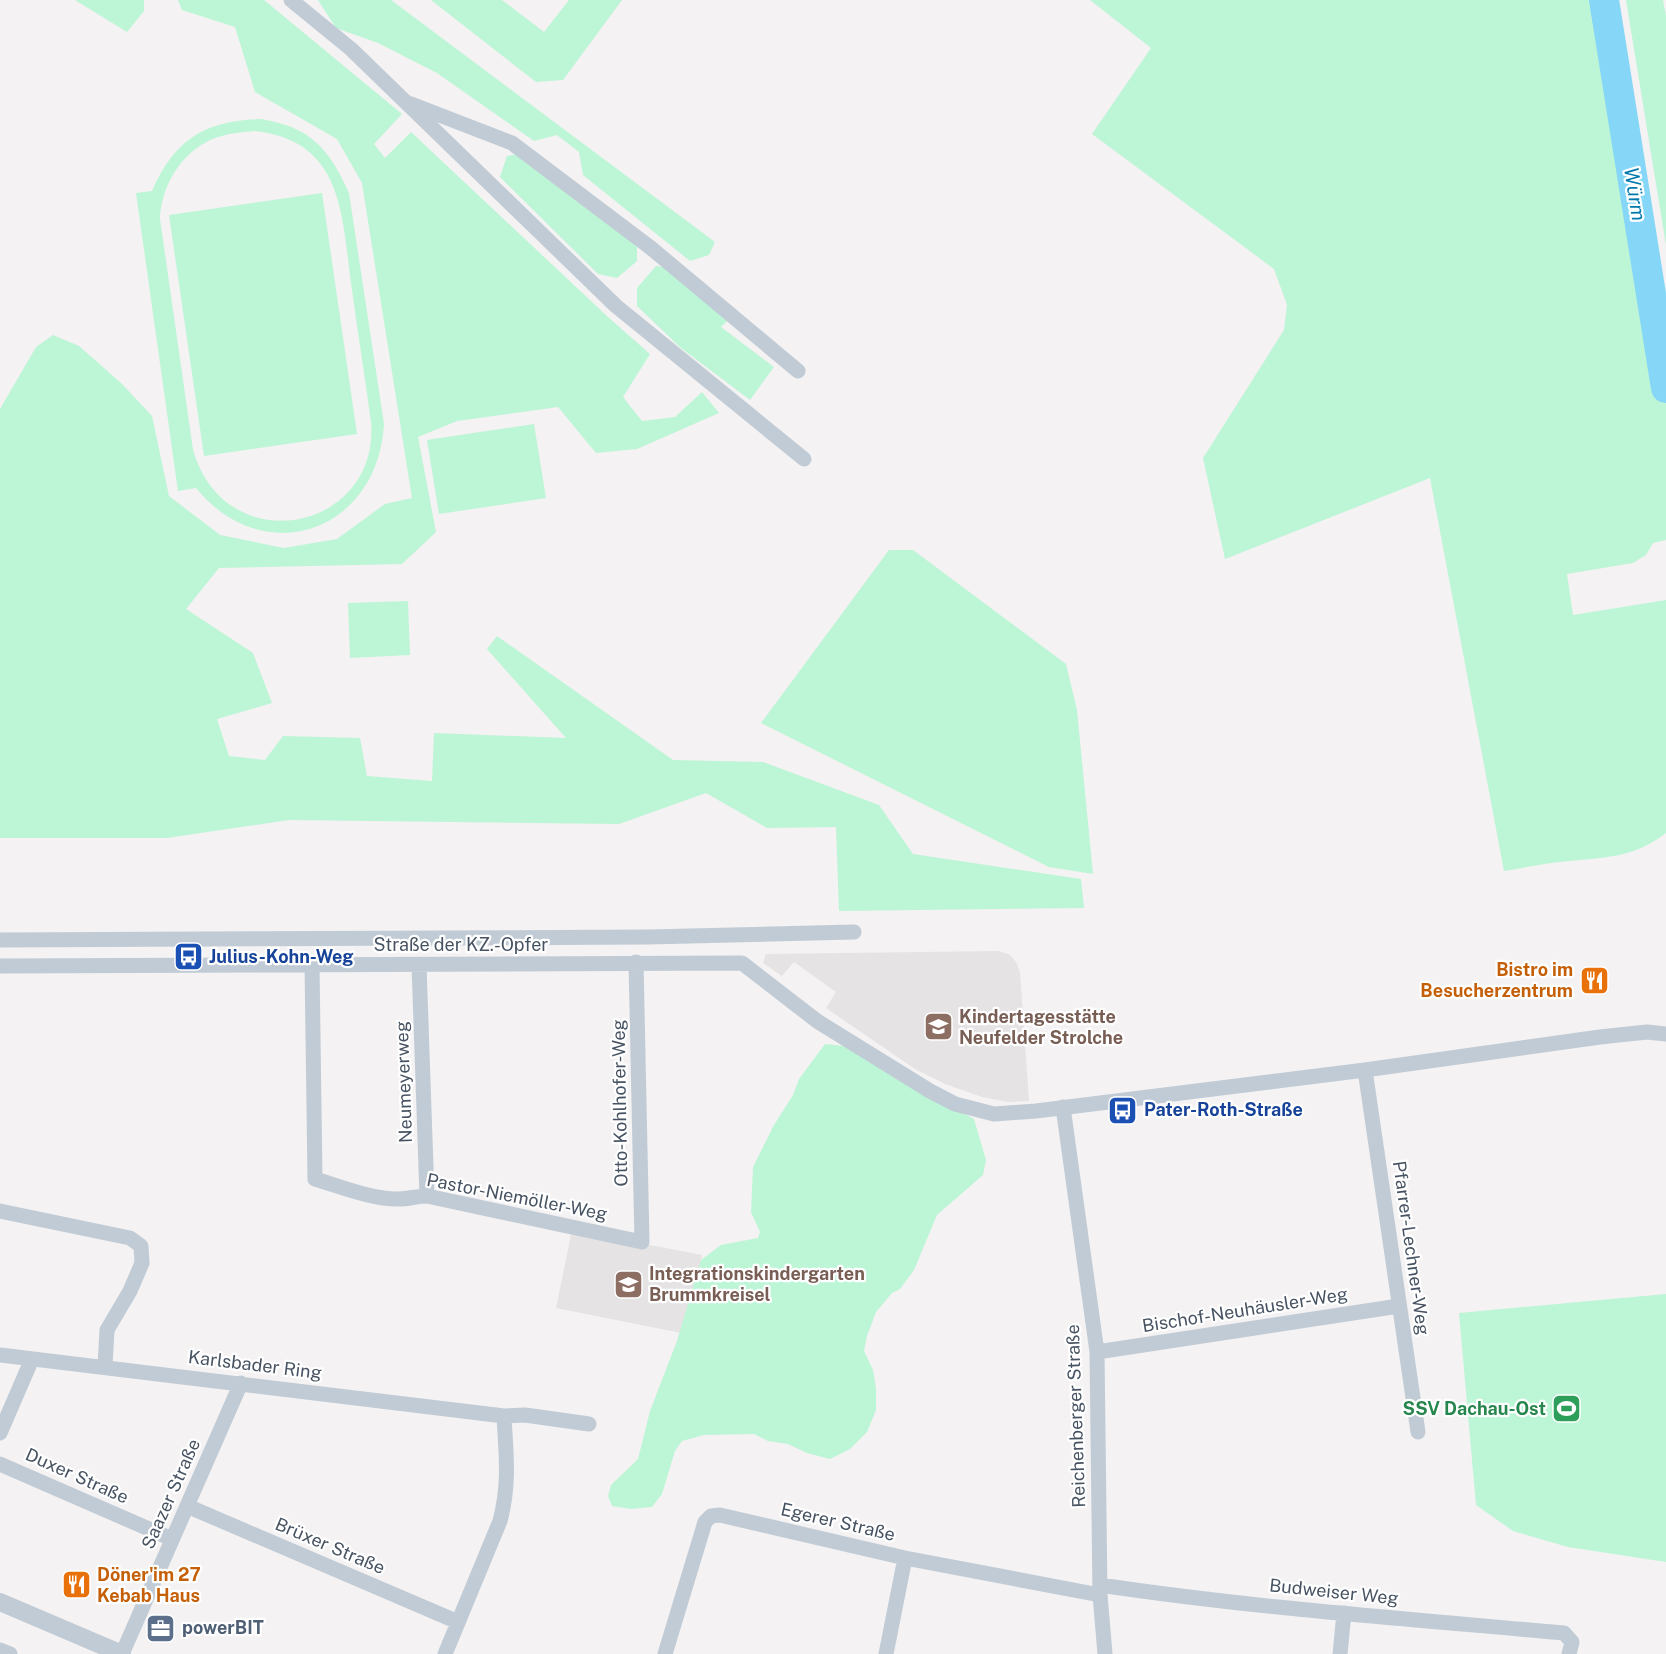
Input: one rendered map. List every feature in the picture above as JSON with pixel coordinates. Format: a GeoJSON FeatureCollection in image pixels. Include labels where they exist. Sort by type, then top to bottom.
{"type":"FeatureCollection","features":[{"type":"Feature","properties":{"kind":"street"},"geometry":{"type":"LineString","coordinates":[[291,0],[351,49],[616,306],[804,459]]}},
{"type":"Feature","properties":{"kind":"street"},"geometry":{"type":"LineString","coordinates":[[404,100],[512,143],[651,248],[798,371]]}},
{"type":"Feature","properties":{"kind":"street"},"geometry":{"type":"LineString","coordinates":[[0,940],[648,937],[854,932]]}},
{"type":"Feature","properties":{"kind":"street","name":"Otto-Kohlhofer-Weg"},"geometry":{"type":"LineString","coordinates":[[636,962],[642,1242]]}},
{"type":"Feature","properties":{"kind":"street","name":"Straße der KZ.-Opfer"},"geometry":{"type":"LineString","coordinates":[[0,966],[742,963],[818,1021],[956,1104],[994,1114],[1064,1107]]}},
{"type":"Feature","properties":{"kind":"street","name":"Pastor-Niemöller-Weg"},"geometry":{"type":"LineString","coordinates":[[312,964],[315,1179],[349,1190],[393,1199],[428,1196],[642,1242]]}},
{"type":"Feature","properties":{"kind":"street","name":"Neumeyerweg"},"geometry":{"type":"LineString","coordinates":[[419,965],[428,1196]]}},
{"type":"Feature","properties":{"kind":"street"},"geometry":{"type":"LineString","coordinates":[[1064,1107],[1365,1070],[1600,1037],[1647,1032],[1666,1034]]}},
{"type":"Feature","properties":{"kind":"street","name":"Pfarrer-Lechner-Weg"},"geometry":{"type":"LineString","coordinates":[[1365,1070],[1419,1432]]}},
{"type":"Feature","properties":{"kind":"street","name":"Reichenberger Straße"},"geometry":{"type":"LineString","coordinates":[[1064,1107],[1097,1352],[1100,1590],[1105,1654]]}},
{"type":"Feature","properties":{"kind":"street"},"geometry":{"type":"LineString","coordinates":[[0,1211],[130,1238],[141,1246],[142,1263],[130,1291],[107,1330],[105,1366]]}},
{"type":"Feature","properties":{"kind":"street","name":"Bischof-Neuhäusler-Weg"},"geometry":{"type":"LineString","coordinates":[[1097,1352],[1399,1306]]}},
{"type":"Feature","properties":{"kind":"street","name":"Karlsbader Ring"},"geometry":{"type":"LineString","coordinates":[[0,1355],[504,1416],[525,1415],[589,1424]]}},
{"type":"Feature","properties":{"kind":"street"},"geometry":{"type":"LineString","coordinates":[[0,1433],[32,1359]]}},
{"type":"Feature","properties":{"kind":"street","name":"Saazer Straße"},"geometry":{"type":"LineString","coordinates":[[122,1654],[241,1383]]}},
{"type":"Feature","properties":{"kind":"street"},"geometry":{"type":"LineString","coordinates":[[445,1654],[500,1521],[505,1502],[508,1483],[504,1416]]}},
{"type":"Feature","properties":{"kind":"street","name":"Duxer Straße"},"geometry":{"type":"LineString","coordinates":[[0,1464],[172,1539]]}},
{"type":"Feature","properties":{"kind":"street","name":"Brüxer Straße"},"geometry":{"type":"LineString","coordinates":[[187,1506],[458,1622]]}},
{"type":"Feature","properties":{"kind":"street","name":"Egerer Straße"},"geometry":{"type":"LineString","coordinates":[[665,1654],[705,1522],[711,1516],[720,1515],[905,1558],[1100,1590]]}},
{"type":"Feature","properties":{"kind":"street"},"geometry":{"type":"LineString","coordinates":[[886,1654],[905,1558]]}},
{"type":"Feature","properties":{"kind":"street","name":"Budweiser Weg"},"geometry":{"type":"LineString","coordinates":[[1100,1590],[1163,1594],[1564,1633],[1572,1642],[1569,1654]]}},
{"type":"Feature","properties":{"kind":"street"},"geometry":{"type":"LineString","coordinates":[[0,1602],[122,1654]]}},
{"type":"Feature","properties":{"kind":"street"},"geometry":{"type":"LineString","coordinates":[[1340,1654],[1344,1613]]}},
{"type":"Feature","properties":{"kind":"street"},"geometry":{"type":"LineString","coordinates":[[0,1650],[10,1654]]}},
{"type":"Feature","properties":{"kind":"shaded area","name":"Kindertagesstätte Neufelder Strolche"},"geometry":{"type":"Polygon","coordinates":[[[999,951],[1010,955],[1020,972],[1029,1101],[1008,1102],[982,1097],[945,1084],[915,1069],[826,1008],[836,992],[794,962],[782,976],[763,963],[766,954],[999,951]]]}},
{"type":"Feature","properties":{"kind":"shaded area","name":"Integrationskindergarten Brummkreisel"},"geometry":{"type":"Polygon","coordinates":[[[572,1230],[702,1255],[686,1334],[556,1308],[572,1230]]]}},
{"type":"Feature","properties":{"kind":"green space"},"geometry":{"type":"Polygon","coordinates":[[[75,0],[144,0],[144,11],[127,32],[75,0]]]}},
{"type":"Feature","properties":{"kind":"green space"},"geometry":{"type":"Polygon","coordinates":[[[178,0],[264,0],[402,114],[374,144],[385,158],[411,132],[650,354],[623,397],[642,421],[675,417],[702,392],[719,413],[637,449],[596,453],[558,407],[457,421],[418,437],[436,532],[402,564],[219,568],[186,609],[253,653],[272,703],[217,719],[229,756],[265,760],[283,736],[360,738],[367,776],[432,781],[434,733],[566,738],[487,649],[497,636],[673,760],[763,762],[879,805],[913,854],[1081,879],[1084,908],[839,911],[836,827],[767,828],[706,793],[619,824],[289,820],[167,838],[0,838],[0,409],[36,347],[53,335],[79,346],[121,383],[152,416],[169,496],[220,535],[284,548],[337,539],[385,504],[412,498],[362,183],[337,139],[255,92],[235,27],[182,10],[178,0]]]}},
{"type":"Feature","properties":{"kind":"green space"},"geometry":{"type":"Polygon","coordinates":[[[318,0],[391,0],[715,242],[709,255],[690,261],[583,175],[579,152],[557,135],[534,141],[437,73],[378,43],[336,28],[318,0]]]}},
{"type":"Feature","properties":{"kind":"green space"},"geometry":{"type":"Polygon","coordinates":[[[431,0],[502,0],[544,32],[569,0],[622,0],[563,80],[536,82],[431,0]]]}},
{"type":"Feature","properties":{"kind":"green space"},"geometry":{"type":"Polygon","coordinates":[[[1090,0],[1618,0],[1666,306],[1666,540],[1653,543],[1646,555],[1633,563],[1567,574],[1573,615],[1666,600],[1666,833],[1653,842],[1615,856],[1504,871],[1430,478],[1225,559],[1203,458],[1284,330],[1287,305],[1274,269],[1092,134],[1151,48],[1090,0]]]}},
{"type":"Feature","properties":{"kind":"green space"},"geometry":{"type":"Polygon","coordinates":[[[1626,0],[1663,0],[1666,16],[1666,245],[1626,0]]]}},
{"type":"Feature","properties":{"kind":"green space"},"geometry":{"type":"Polygon","coordinates":[[[261,119],[293,128],[305,134],[316,142],[334,164],[349,193],[384,424],[377,461],[362,491],[340,513],[314,528],[284,533],[254,528],[224,514],[196,488],[178,491],[136,193],[152,191],[170,158],[194,136],[208,129],[241,120],[261,119]],[[255,131],[223,136],[206,142],[195,150],[185,159],[170,181],[161,206],[160,219],[193,450],[210,486],[236,509],[266,520],[298,519],[327,509],[352,488],[367,459],[371,422],[346,241],[334,190],[328,175],[306,149],[290,140],[255,131]]]}},
{"type":"Feature","properties":{"kind":"green space"},"geometry":{"type":"Polygon","coordinates":[[[519,154],[637,244],[637,261],[617,278],[598,274],[500,177],[507,156],[519,154]]]}},
{"type":"Feature","properties":{"kind":"green space"},"geometry":{"type":"Polygon","coordinates":[[[322,193],[357,434],[204,456],[169,215],[322,193]]]}},
{"type":"Feature","properties":{"kind":"green space"},"geometry":{"type":"Polygon","coordinates":[[[656,266],[665,267],[728,320],[721,327],[774,367],[750,400],[681,348],[637,306],[637,288],[656,266]]]}},
{"type":"Feature","properties":{"kind":"green space"},"geometry":{"type":"Polygon","coordinates":[[[534,424],[546,498],[439,514],[427,440],[534,424]]]}},
{"type":"Feature","properties":{"kind":"green space"},"geometry":{"type":"Polygon","coordinates":[[[889,550],[913,550],[1066,664],[1077,710],[1093,874],[1049,867],[761,723],[889,550]]]}},
{"type":"Feature","properties":{"kind":"green space"},"geometry":{"type":"Polygon","coordinates":[[[408,601],[410,655],[350,658],[348,603],[408,601]]]}},
{"type":"Feature","properties":{"kind":"green space"},"geometry":{"type":"Polygon","coordinates":[[[825,1044],[843,1046],[974,1119],[986,1160],[983,1175],[937,1215],[914,1270],[900,1289],[892,1293],[876,1312],[864,1351],[873,1370],[876,1388],[876,1410],[867,1432],[850,1449],[830,1459],[807,1453],[788,1444],[768,1441],[754,1434],[704,1435],[682,1441],[675,1451],[662,1494],[652,1507],[631,1509],[612,1506],[608,1496],[611,1485],[638,1459],[650,1411],[677,1341],[701,1260],[721,1245],[758,1238],[760,1232],[751,1212],[753,1167],[774,1125],[793,1095],[799,1079],[825,1044]]]}},
{"type":"Feature","properties":{"kind":"green space","name":"SSV Dachau-Ost"},"geometry":{"type":"Polygon","coordinates":[[[1666,1294],[1666,1562],[1568,1547],[1513,1531],[1476,1505],[1459,1313],[1666,1294]]]}},
{"type":"Feature","properties":{"kind":"waterway","name":"Würm"},"geometry":{"type":"LineString","coordinates":[[1604,0],[1666,388]]}},
{"type":"Feature","properties":{"kind":"place","name":"Julius-Kohn-Weg"},"geometry":{"type":"Point","coordinates":[188,957]}},
{"type":"Feature","properties":{"kind":"place","name":"Bistro im Besucherzentrum"},"geometry":{"type":"Point","coordinates":[1594,980]}},
{"type":"Feature","properties":{"kind":"place","name":"Kindertagesstätte Neufelder Strolche"},"geometry":{"type":"Point","coordinates":[938,1027]}},
{"type":"Feature","properties":{"kind":"place","name":"Pater-Roth-Straße"},"geometry":{"type":"Point","coordinates":[1123,1110]}},
{"type":"Feature","properties":{"kind":"place","name":"Integrationskindergarten Brummkreisel"},"geometry":{"type":"Point","coordinates":[628,1284]}},
{"type":"Feature","properties":{"kind":"place","name":"SSV Dachau-Ost"},"geometry":{"type":"Point","coordinates":[1567,1409]}},
{"type":"Feature","properties":{"kind":"place","name":"Döner'im 27 Kebab Haus"},"geometry":{"type":"Point","coordinates":[76,1585]}},
{"type":"Feature","properties":{"kind":"place","name":"powerBIT"},"geometry":{"type":"Point","coordinates":[161,1628]}}]}
